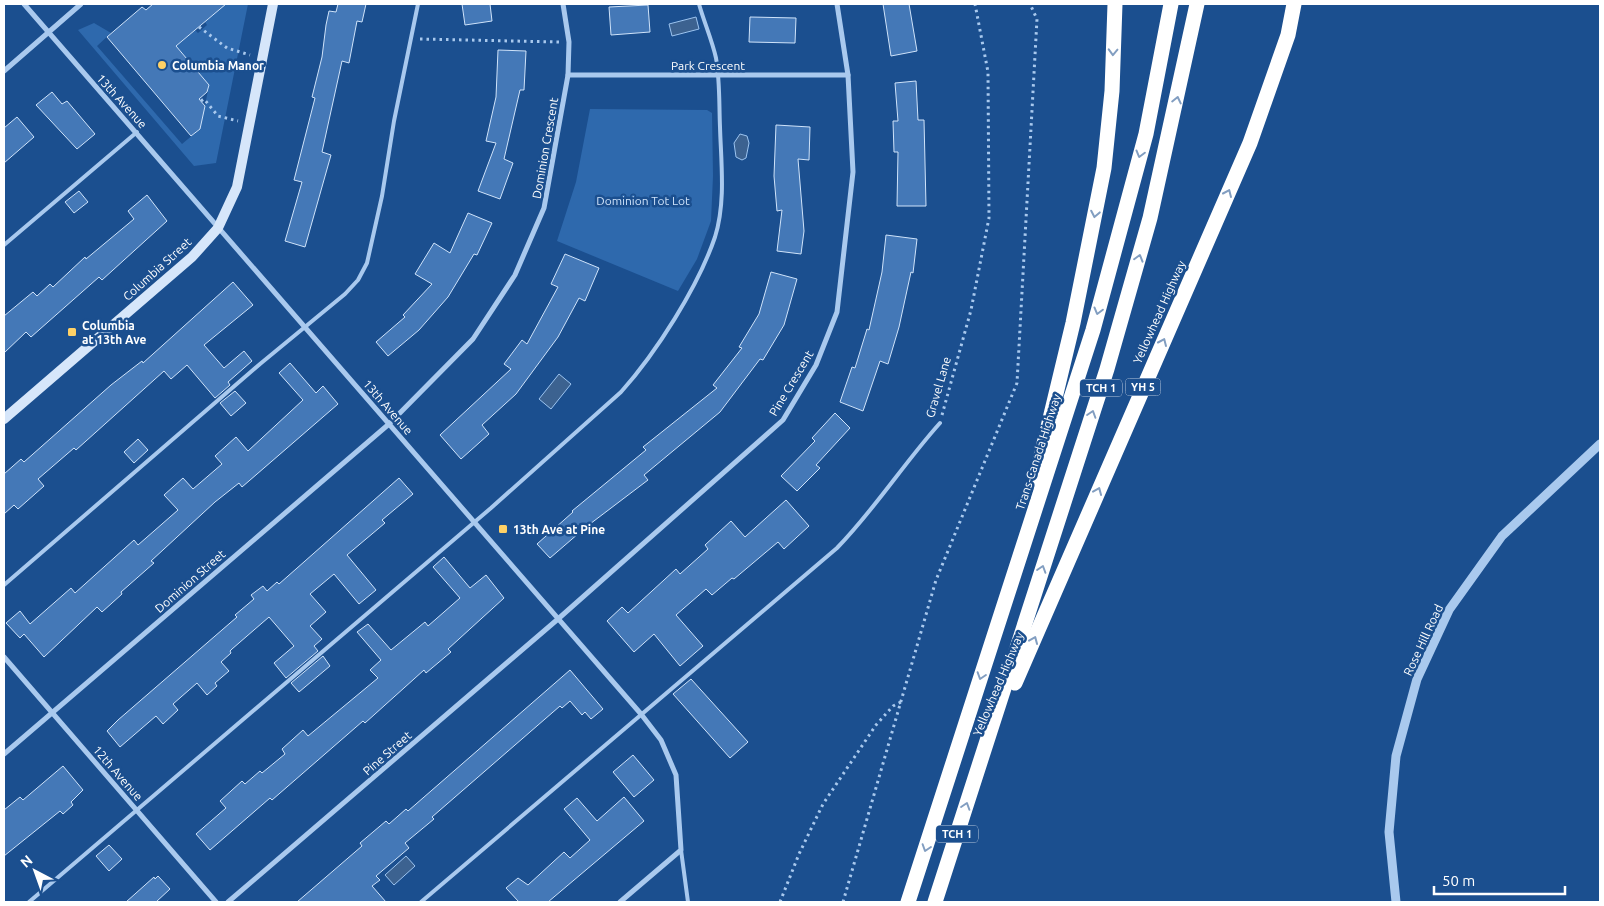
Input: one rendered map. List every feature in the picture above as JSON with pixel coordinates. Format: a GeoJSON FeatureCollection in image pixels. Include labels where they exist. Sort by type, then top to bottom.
{"type":"FeatureCollection","features":[{"type":"Feature","properties":{"kind":"highway"},"geometry":{"type":"LineString","coordinates":[[1007,597],[1073,323],[1104,168],[1112,92],[1115,4]]}},
{"type":"Feature","properties":{"kind":"highway","name":"Trans-Canada Highway"},"geometry":{"type":"LineString","coordinates":[[908,902],[1093,330],[1146,134],[1171,4]]}},
{"type":"Feature","properties":{"kind":"highway","name":"TCH 1"},"geometry":{"type":"LineString","coordinates":[[935,902],[1107,369],[1140,256],[1197,4]]}},
{"type":"Feature","properties":{"kind":"highway","name":"Yellowhead Highway"},"geometry":{"type":"LineString","coordinates":[[980,765],[1250,143],[1288,35],[1294,4]]}},
{"type":"Feature","properties":{"kind":"main road","name":"Columbia Street"},"geometry":{"type":"LineString","coordinates":[[4,419],[192,257],[218,228],[237,187],[272,4]]}},
{"type":"Feature","properties":{"kind":"street","name":"13th Avenue"},"geometry":{"type":"LineString","coordinates":[[24,4],[47,33],[137,132],[218,228],[641,714],[661,740],[676,775],[681,850]]}},
{"type":"Feature","properties":{"kind":"street"},"geometry":{"type":"LineString","coordinates":[[4,71],[81,4]]}},
{"type":"Feature","properties":{"kind":"street","name":"Dominion Crescent"},"geometry":{"type":"LineString","coordinates":[[389,424],[473,339],[515,275],[544,208],[568,75],[569,42],[563,4]]}},
{"type":"Feature","properties":{"kind":"street","name":"Pine Crescent"},"geometry":{"type":"LineString","coordinates":[[558,618],[783,420],[816,365],[837,312],[853,172],[848,75],[838,4]]}},
{"type":"Feature","properties":{"kind":"street","name":"Park Crescent"},"geometry":{"type":"LineString","coordinates":[[568,75],[848,75]]}},
{"type":"Feature","properties":{"kind":"street","name":"Dominion Street"},"geometry":{"type":"LineString","coordinates":[[4,754],[389,424]]}},
{"type":"Feature","properties":{"kind":"street","name":"Rose Hill Road"},"geometry":{"type":"LineString","coordinates":[[1396,902],[1389,832],[1396,756],[1417,679],[1449,610],[1502,536],[1600,444]]}},
{"type":"Feature","properties":{"kind":"street","name":"Pine Street"},"geometry":{"type":"LineString","coordinates":[[228,902],[558,618]]}},
{"type":"Feature","properties":{"kind":"street","name":"12th Avenue"},"geometry":{"type":"LineString","coordinates":[[4,658],[53,712],[216,902]]}},
{"type":"Feature","properties":{"kind":"street"},"geometry":{"type":"LineString","coordinates":[[620,902],[681,850]]}},
{"type":"Feature","properties":{"kind":"lane"},"geometry":{"type":"LineString","coordinates":[[4,585],[260,364],[345,294],[358,280],[367,263],[382,196],[394,121],[418,4]]}},
{"type":"Feature","properties":{"kind":"lane"},"geometry":{"type":"LineString","coordinates":[[29,902],[474,523],[621,392],[636,375],[693,286],[715,236],[720,208],[721,169],[716,58],[699,4]]}},
{"type":"Feature","properties":{"kind":"lane"},"geometry":{"type":"LineString","coordinates":[[4,245],[137,132]]}},
{"type":"Feature","properties":{"kind":"lane","name":"Gravel Lane"},"geometry":{"type":"LineString","coordinates":[[421,902],[837,548],[857,527],[916,450],[940,423]]}},
{"type":"Feature","properties":{"kind":"lane"},"geometry":{"type":"LineString","coordinates":[[681,850],[688,902]]}},
{"type":"Feature","properties":{"kind":"path","name":"Gravel Lane"},"geometry":{"type":"LineString","coordinates":[[940,423],[971,310],[989,218],[988,72],[975,4]]}},
{"type":"Feature","properties":{"kind":"path"},"geometry":{"type":"LineString","coordinates":[[844,902],[936,580],[1017,383],[1036,19],[1030,4]]}},
{"type":"Feature","properties":{"kind":"path"},"geometry":{"type":"LineString","coordinates":[[199,27],[227,48],[262,59]]}},
{"type":"Feature","properties":{"kind":"path"},"geometry":{"type":"LineString","coordinates":[[411,39],[569,42]]}},
{"type":"Feature","properties":{"kind":"path"},"geometry":{"type":"LineString","coordinates":[[201,101],[204,99],[218,116],[249,124]]}},
{"type":"Feature","properties":{"kind":"path"},"geometry":{"type":"LineString","coordinates":[[780,902],[799,854],[823,804],[876,725],[892,706],[901,701]]}},
{"type":"Feature","properties":{"kind":"green space"},"geometry":{"type":"Polygon","coordinates":[[[224,4],[248,4],[216,163],[194,166],[78,30],[94,23],[111,33],[97,46],[182,144],[200,129],[200,110],[205,106],[209,85],[176,46],[195,30],[198,33],[207,25],[205,22],[224,4]]]}},
{"type":"Feature","properties":{"kind":"green space","name":"Dominion Tot Lot"},"geometry":{"type":"Polygon","coordinates":[[[590,109],[707,110],[712,113],[713,176],[711,221],[697,259],[678,291],[557,241],[576,182],[590,109]]]}},
{"type":"Feature","properties":{"kind":"shaded area"},"geometry":{"type":"Polygon","coordinates":[[[696,17],[699,29],[672,36],[669,24],[696,17]]]}},
{"type":"Feature","properties":{"kind":"shaded area"},"geometry":{"type":"Polygon","coordinates":[[[740,134],[747,136],[749,143],[746,158],[742,160],[736,157],[734,143],[740,134]]]}},
{"type":"Feature","properties":{"kind":"shaded area"},"geometry":{"type":"Polygon","coordinates":[[[559,374],[571,384],[551,409],[539,399],[559,374]]]}},
{"type":"Feature","properties":{"kind":"shaded area"},"geometry":{"type":"Polygon","coordinates":[[[406,856],[415,866],[394,885],[385,875],[406,856]]]}},
{"type":"Feature","properties":{"kind":"building","name":"Columbia Manor"},"geometry":{"type":"Polygon","coordinates":[[[153,4],[226,4],[176,46],[209,85],[207,92],[199,99],[205,106],[200,129],[191,136],[107,37],[142,7],[146,10],[153,4]]]}},
{"type":"Feature","properties":{"kind":"building"},"geometry":{"type":"Polygon","coordinates":[[[338,4],[366,4],[362,22],[357,21],[349,63],[342,61],[322,152],[331,155],[305,247],[285,241],[302,182],[294,180],[315,98],[312,97],[322,57],[329,11],[336,12],[338,4]]]}},
{"type":"Feature","properties":{"kind":"building"},"geometry":{"type":"Polygon","coordinates":[[[462,4],[490,4],[492,21],[465,25],[462,4]]]}},
{"type":"Feature","properties":{"kind":"building"},"geometry":{"type":"Polygon","coordinates":[[[883,4],[909,4],[917,51],[891,56],[883,4]]]}},
{"type":"Feature","properties":{"kind":"building"},"geometry":{"type":"Polygon","coordinates":[[[648,5],[650,32],[611,35],[609,7],[648,5]]]}},
{"type":"Feature","properties":{"kind":"building"},"geometry":{"type":"Polygon","coordinates":[[[750,17],[796,18],[795,43],[749,42],[750,17]]]}},
{"type":"Feature","properties":{"kind":"building"},"geometry":{"type":"Polygon","coordinates":[[[498,50],[526,51],[524,90],[520,90],[504,159],[513,163],[500,199],[478,191],[496,143],[486,141],[496,97],[498,50]]]}},
{"type":"Feature","properties":{"kind":"building"},"geometry":{"type":"Polygon","coordinates":[[[916,81],[918,120],[924,120],[926,206],[897,206],[898,152],[894,152],[893,121],[898,121],[895,83],[916,81]]]}},
{"type":"Feature","properties":{"kind":"building"},"geometry":{"type":"Polygon","coordinates":[[[52,92],[62,104],[67,101],[95,134],[77,149],[36,105],[52,92]]]}},
{"type":"Feature","properties":{"kind":"building"},"geometry":{"type":"Polygon","coordinates":[[[17,117],[34,137],[4,163],[4,128],[17,117]]]}},
{"type":"Feature","properties":{"kind":"building"},"geometry":{"type":"Polygon","coordinates":[[[776,125],[810,127],[809,160],[798,159],[804,231],[801,254],[777,251],[782,210],[777,211],[774,176],[776,125]]]}},
{"type":"Feature","properties":{"kind":"building"},"geometry":{"type":"Polygon","coordinates":[[[79,191],[88,202],[74,213],[65,202],[79,191]]]}},
{"type":"Feature","properties":{"kind":"building"},"geometry":{"type":"Polygon","coordinates":[[[147,195],[167,221],[102,280],[99,277],[31,337],[26,332],[4,353],[4,316],[33,292],[37,296],[50,284],[53,287],[85,257],[86,259],[134,219],[128,211],[147,195]]]}},
{"type":"Feature","properties":{"kind":"building"},"geometry":{"type":"Polygon","coordinates":[[[468,213],[492,223],[477,255],[474,254],[448,297],[419,330],[388,356],[376,342],[405,317],[403,315],[432,284],[415,274],[434,243],[450,253],[468,213]]]}},
{"type":"Feature","properties":{"kind":"building"},"geometry":{"type":"Polygon","coordinates":[[[886,235],[917,239],[913,273],[911,272],[899,327],[888,364],[880,361],[863,411],[840,402],[852,367],[855,368],[867,329],[869,330],[882,272],[886,235]]]}},
{"type":"Feature","properties":{"kind":"building"},"geometry":{"type":"Polygon","coordinates":[[[565,254],[599,268],[585,301],[579,298],[558,337],[516,394],[482,425],[489,434],[461,459],[440,435],[511,369],[504,364],[522,340],[527,344],[558,287],[551,284],[565,254]]]}},
{"type":"Feature","properties":{"kind":"building"},"geometry":{"type":"Polygon","coordinates":[[[771,272],[797,279],[784,325],[763,360],[760,359],[720,412],[644,475],[648,480],[586,527],[550,558],[537,544],[572,511],[646,450],[643,447],[717,388],[713,385],[742,348],[739,347],[759,314],[771,272]]]}},
{"type":"Feature","properties":{"kind":"building"},"geometry":{"type":"Polygon","coordinates":[[[233,282],[253,305],[204,345],[224,368],[244,351],[252,361],[228,382],[230,385],[215,398],[187,365],[171,379],[164,371],[76,450],[74,448],[38,479],[44,486],[18,509],[14,505],[4,514],[4,474],[21,459],[24,462],[111,385],[142,361],[143,363],[233,282]]]}},
{"type":"Feature","properties":{"kind":"building"},"geometry":{"type":"Polygon","coordinates":[[[290,363],[316,393],[323,386],[338,404],[242,487],[239,483],[215,502],[151,561],[154,563],[121,592],[122,594],[102,612],[97,607],[44,657],[24,634],[20,638],[6,623],[20,611],[30,624],[71,588],[75,593],[134,540],[138,545],[178,510],[164,495],[183,478],[193,489],[222,464],[215,456],[236,437],[248,451],[303,400],[279,373],[290,363]]]}},
{"type":"Feature","properties":{"kind":"building"},"geometry":{"type":"Polygon","coordinates":[[[235,391],[246,403],[231,416],[220,403],[235,391]]]}},
{"type":"Feature","properties":{"kind":"building"},"geometry":{"type":"Polygon","coordinates":[[[835,413],[850,428],[816,465],[820,468],[797,491],[781,476],[815,441],[812,438],[835,413]]]}},
{"type":"Feature","properties":{"kind":"building"},"geometry":{"type":"Polygon","coordinates":[[[138,439],[148,450],[134,463],[124,452],[138,439]]]}},
{"type":"Feature","properties":{"kind":"building"},"geometry":{"type":"Polygon","coordinates":[[[399,478],[413,494],[382,520],[385,523],[347,555],[376,590],[359,604],[334,574],[310,594],[326,612],[310,626],[322,639],[314,646],[318,651],[286,678],[274,663],[294,646],[269,617],[232,649],[231,653],[221,662],[229,671],[215,683],[217,686],[207,695],[197,683],[173,704],[178,710],[163,724],[156,716],[120,747],[107,731],[118,720],[237,617],[235,615],[254,599],[251,595],[263,586],[267,591],[277,582],[279,584],[399,478]]]}},
{"type":"Feature","properties":{"kind":"building"},"geometry":{"type":"Polygon","coordinates":[[[786,500],[809,526],[784,549],[778,542],[712,595],[706,589],[676,615],[703,646],[680,666],[654,634],[634,652],[607,621],[622,607],[628,613],[676,569],[680,574],[708,549],[705,545],[731,521],[745,537],[786,500]]]}},
{"type":"Feature","properties":{"kind":"building"},"geometry":{"type":"Polygon","coordinates":[[[444,557],[470,588],[486,575],[504,598],[448,649],[451,652],[426,673],[424,670],[365,723],[363,721],[272,800],[270,798],[210,850],[196,834],[226,808],[220,801],[242,781],[245,784],[285,754],[282,749],[303,730],[308,736],[378,678],[370,670],[381,660],[357,632],[368,624],[391,650],[425,622],[428,626],[460,598],[433,567],[444,557]]]}},
{"type":"Feature","properties":{"kind":"building"},"geometry":{"type":"Polygon","coordinates":[[[323,656],[330,666],[299,692],[291,683],[323,656]]]}},
{"type":"Feature","properties":{"kind":"building"},"geometry":{"type":"Polygon","coordinates":[[[570,670],[603,709],[591,719],[585,712],[582,715],[570,701],[562,708],[560,706],[432,817],[434,819],[405,843],[409,848],[376,876],[380,880],[372,886],[386,902],[297,902],[362,846],[360,843],[386,821],[389,824],[406,809],[408,811],[570,670]]]}},
{"type":"Feature","properties":{"kind":"building"},"geometry":{"type":"Polygon","coordinates":[[[691,679],[748,742],[730,758],[673,694],[691,679]]]}},
{"type":"Feature","properties":{"kind":"building"},"geometry":{"type":"Polygon","coordinates":[[[633,755],[654,780],[634,797],[613,772],[633,755]]]}},
{"type":"Feature","properties":{"kind":"building"},"geometry":{"type":"Polygon","coordinates":[[[63,766],[83,790],[71,802],[73,805],[63,814],[60,811],[4,856],[4,810],[20,797],[23,800],[63,766]]]}},
{"type":"Feature","properties":{"kind":"building"},"geometry":{"type":"Polygon","coordinates":[[[624,797],[644,821],[548,902],[519,902],[506,888],[518,878],[528,885],[564,852],[570,858],[590,840],[564,809],[577,798],[597,821],[624,797]]]}},
{"type":"Feature","properties":{"kind":"building"},"geometry":{"type":"Polygon","coordinates":[[[109,845],[122,859],[109,871],[96,856],[109,845]]]}},
{"type":"Feature","properties":{"kind":"building"},"geometry":{"type":"Polygon","coordinates":[[[158,876],[170,889],[156,902],[126,902],[154,877],[155,879],[158,876]]]}},
{"type":"Feature","properties":{"kind":"place","name":"Columbia Manor"},"geometry":{"type":"Point","coordinates":[162,65]}},
{"type":"Feature","properties":{"kind":"place","name":"Columbia at 13th Ave"},"geometry":{"type":"Point","coordinates":[72,332]}},
{"type":"Feature","properties":{"kind":"place","name":"13th Ave at Pine"},"geometry":{"type":"Point","coordinates":[503,529]}}]}
